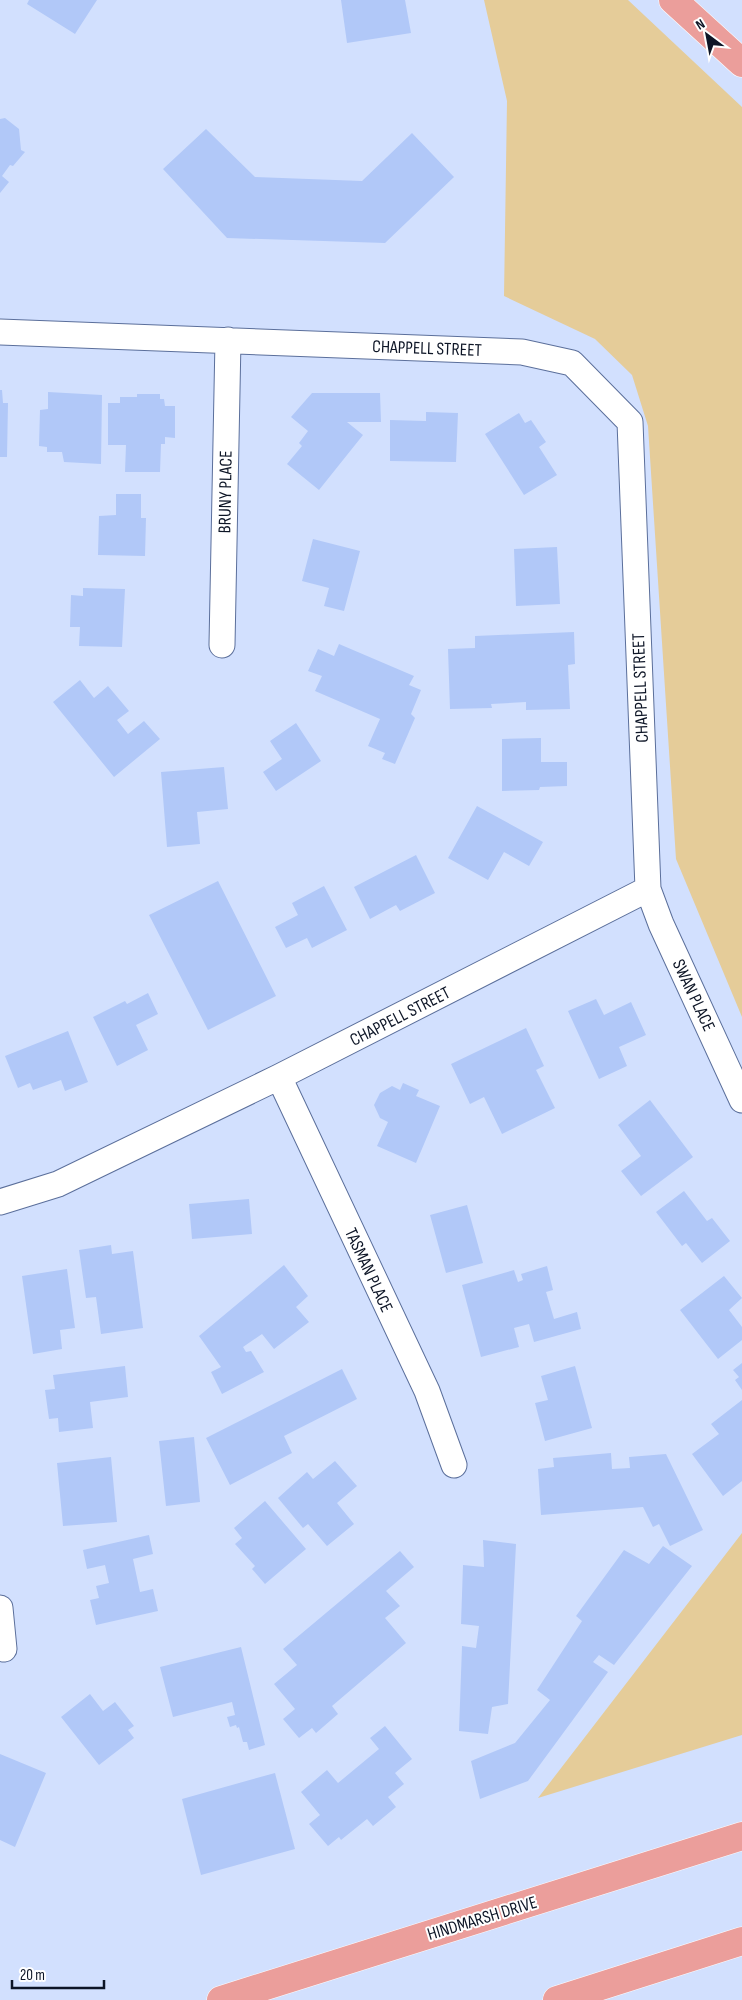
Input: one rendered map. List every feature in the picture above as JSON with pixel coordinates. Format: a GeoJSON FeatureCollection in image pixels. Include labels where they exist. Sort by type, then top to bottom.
{"type":"FeatureCollection","features":[{"type":"Feature","properties":{"kind":"main road"},"geometry":{"type":"LineString","coordinates":[[680,7],[742,63]]}},
{"type":"Feature","properties":{"kind":"main road","name":"HINDMARSH DRIVE"},"geometry":{"type":"LineString","coordinates":[[221,2000],[742,1836]]}},
{"type":"Feature","properties":{"kind":"main road"},"geometry":{"type":"LineString","coordinates":[[557,2000],[742,1940]]}},
{"type":"Feature","properties":{"kind":"street","name":"CHAPPELL STREET"},"geometry":{"type":"LineString","coordinates":[[0,332],[522,352],[572,363],[630,422],[648,889],[279,1077],[58,1184],[0,1202]]}},
{"type":"Feature","properties":{"kind":"street","name":"BRUNY PLACE"},"geometry":{"type":"LineString","coordinates":[[222,645],[228,340]]}},
{"type":"Feature","properties":{"kind":"street","name":"SWAN PLACE"},"geometry":{"type":"LineString","coordinates":[[648,889],[661,924],[742,1100]]}},
{"type":"Feature","properties":{"kind":"street","name":"TASMAN PLACE"},"geometry":{"type":"LineString","coordinates":[[279,1077],[426,1391],[454,1465]]}},
{"type":"Feature","properties":{"kind":"street"},"geometry":{"type":"LineString","coordinates":[[0,1608],[4,1649]]}},
{"type":"Feature","properties":{"kind":"shaded area"},"geometry":{"type":"Polygon","coordinates":[[[484,0],[628,0],[742,107],[742,1017],[676,859],[648,426],[632,375],[595,339],[504,296],[507,101],[484,0]]]}},
{"type":"Feature","properties":{"kind":"shaded area"},"geometry":{"type":"Polygon","coordinates":[[[742,1533],[742,1735],[538,1798],[742,1533]]]}},
{"type":"Feature","properties":{"kind":"building"},"geometry":{"type":"Polygon","coordinates":[[[29,0],[97,0],[75,34],[27,4],[29,0]]]}},
{"type":"Feature","properties":{"kind":"building"},"geometry":{"type":"Polygon","coordinates":[[[341,0],[405,0],[411,33],[347,43],[341,0]]]}},
{"type":"Feature","properties":{"kind":"building"},"geometry":{"type":"Polygon","coordinates":[[[5,118],[19,129],[21,150],[25,152],[13,166],[10,165],[2,176],[9,182],[0,193],[0,119],[5,118]]]}},
{"type":"Feature","properties":{"kind":"building"},"geometry":{"type":"Polygon","coordinates":[[[206,129],[255,177],[362,181],[412,133],[454,177],[385,243],[227,238],[163,169],[206,129]]]}},
{"type":"Feature","properties":{"kind":"building"},"geometry":{"type":"Polygon","coordinates":[[[0,390],[2,390],[3,403],[8,403],[7,457],[0,457],[0,390]]]}},
{"type":"Feature","properties":{"kind":"building"},"geometry":{"type":"Polygon","coordinates":[[[48,392],[102,395],[101,464],[64,462],[62,452],[47,452],[47,447],[39,446],[40,410],[48,409],[48,392]]]}},
{"type":"Feature","properties":{"kind":"building"},"geometry":{"type":"Polygon","coordinates":[[[312,393],[380,393],[381,422],[347,422],[363,435],[319,490],[287,464],[302,446],[299,443],[308,431],[291,417],[312,393]]]}},
{"type":"Feature","properties":{"kind":"building"},"geometry":{"type":"Polygon","coordinates":[[[137,394],[160,394],[160,399],[164,399],[165,406],[175,406],[175,438],[165,437],[165,444],[161,444],[160,472],[125,472],[126,445],[108,445],[108,403],[120,403],[120,397],[137,397],[137,394]]]}},
{"type":"Feature","properties":{"kind":"building"},"geometry":{"type":"Polygon","coordinates":[[[426,412],[458,413],[456,462],[390,461],[390,420],[426,421],[426,412]]]}},
{"type":"Feature","properties":{"kind":"building"},"geometry":{"type":"Polygon","coordinates":[[[519,413],[525,423],[531,420],[546,442],[539,447],[557,475],[524,495],[485,434],[519,413]]]}},
{"type":"Feature","properties":{"kind":"building"},"geometry":{"type":"Polygon","coordinates":[[[116,494],[141,494],[141,518],[146,518],[145,556],[98,555],[99,516],[116,515],[116,494]]]}},
{"type":"Feature","properties":{"kind":"building"},"geometry":{"type":"Polygon","coordinates":[[[313,539],[360,551],[344,611],[324,606],[329,588],[302,581],[313,539]]]}},
{"type":"Feature","properties":{"kind":"building"},"geometry":{"type":"Polygon","coordinates":[[[557,547],[560,604],[516,606],[514,549],[557,547]]]}},
{"type":"Feature","properties":{"kind":"building"},"geometry":{"type":"Polygon","coordinates":[[[83,588],[125,589],[122,647],[79,646],[80,627],[70,627],[71,595],[83,596],[83,588]]]}},
{"type":"Feature","properties":{"kind":"building"},"geometry":{"type":"Polygon","coordinates":[[[574,632],[575,664],[568,665],[570,709],[526,710],[526,702],[491,704],[492,708],[450,709],[448,649],[475,648],[475,636],[574,632]]]}},
{"type":"Feature","properties":{"kind":"building"},"geometry":{"type":"Polygon","coordinates":[[[339,644],[414,676],[409,685],[421,690],[411,714],[415,718],[395,764],[382,759],[385,753],[368,746],[380,719],[315,691],[322,676],[308,671],[318,649],[334,656],[339,644]]]}},
{"type":"Feature","properties":{"kind":"building"},"geometry":{"type":"Polygon","coordinates":[[[80,680],[94,698],[108,686],[129,711],[117,720],[128,734],[144,721],[160,739],[114,777],[53,702],[80,680]]]}},
{"type":"Feature","properties":{"kind":"building"},"geometry":{"type":"Polygon","coordinates":[[[296,723],[321,761],[276,791],[263,772],[282,759],[270,741],[296,723]]]}},
{"type":"Feature","properties":{"kind":"building"},"geometry":{"type":"Polygon","coordinates":[[[541,738],[541,762],[567,762],[567,786],[540,787],[539,790],[502,791],[502,739],[541,738]]]}},
{"type":"Feature","properties":{"kind":"building"},"geometry":{"type":"Polygon","coordinates":[[[224,767],[228,809],[197,812],[200,844],[167,847],[161,772],[224,767]]]}},
{"type":"Feature","properties":{"kind":"building"},"geometry":{"type":"Polygon","coordinates":[[[477,806],[543,842],[529,866],[504,852],[488,880],[448,858],[477,806]]]}},
{"type":"Feature","properties":{"kind":"building"},"geometry":{"type":"Polygon","coordinates":[[[416,855],[435,893],[400,911],[396,905],[370,919],[354,887],[416,855]]]}},
{"type":"Feature","properties":{"kind":"building"},"geometry":{"type":"Polygon","coordinates":[[[218,881],[276,996],[208,1030],[149,915],[218,881]]]}},
{"type":"Feature","properties":{"kind":"building"},"geometry":{"type":"Polygon","coordinates":[[[324,886],[347,930],[312,948],[307,938],[286,948],[275,927],[298,915],[292,903],[324,886]]]}},
{"type":"Feature","properties":{"kind":"building"},"geometry":{"type":"Polygon","coordinates":[[[148,993],[158,1014],[136,1025],[148,1050],[117,1066],[93,1017],[125,1001],[127,1004],[148,993]]]}},
{"type":"Feature","properties":{"kind":"building"},"geometry":{"type":"Polygon","coordinates":[[[596,999],[604,1015],[631,1002],[646,1035],[619,1047],[627,1066],[599,1079],[568,1011],[596,999]]]}},
{"type":"Feature","properties":{"kind":"building"},"geometry":{"type":"Polygon","coordinates":[[[526,1028],[544,1066],[536,1070],[555,1108],[502,1134],[484,1097],[470,1104],[451,1064],[526,1028]]]}},
{"type":"Feature","properties":{"kind":"building"},"geometry":{"type":"Polygon","coordinates":[[[68,1031],[88,1082],[65,1091],[61,1080],[33,1090],[30,1083],[18,1088],[5,1056],[68,1031]]]}},
{"type":"Feature","properties":{"kind":"building"},"geometry":{"type":"Polygon","coordinates":[[[403,1083],[419,1090],[416,1096],[440,1106],[416,1163],[377,1146],[388,1122],[380,1118],[374,1105],[380,1093],[392,1086],[400,1090],[403,1083]]]}},
{"type":"Feature","properties":{"kind":"building"},"geometry":{"type":"Polygon","coordinates":[[[650,1100],[693,1157],[641,1196],[621,1171],[641,1156],[618,1125],[650,1100]]]}},
{"type":"Feature","properties":{"kind":"building"},"geometry":{"type":"Polygon","coordinates":[[[684,1191],[707,1221],[712,1218],[730,1241],[702,1263],[686,1243],[682,1246],[656,1212],[684,1191]]]}},
{"type":"Feature","properties":{"kind":"building"},"geometry":{"type":"Polygon","coordinates":[[[249,1199],[252,1234],[192,1239],[189,1204],[249,1199]]]}},
{"type":"Feature","properties":{"kind":"building"},"geometry":{"type":"Polygon","coordinates":[[[467,1205],[483,1263],[446,1273],[430,1215],[467,1205]]]}},
{"type":"Feature","properties":{"kind":"building"},"geometry":{"type":"Polygon","coordinates":[[[111,1245],[112,1254],[133,1251],[143,1328],[101,1334],[96,1297],[86,1298],[79,1250],[111,1245]]]}},
{"type":"Feature","properties":{"kind":"building"},"geometry":{"type":"Polygon","coordinates":[[[284,1265],[308,1296],[296,1307],[309,1322],[274,1349],[262,1334],[243,1347],[246,1352],[251,1351],[264,1372],[222,1394],[211,1372],[221,1367],[199,1336],[284,1265]]]}},
{"type":"Feature","properties":{"kind":"building"},"geometry":{"type":"Polygon","coordinates":[[[547,1266],[553,1290],[546,1292],[554,1319],[577,1312],[581,1329],[534,1342],[529,1324],[514,1328],[519,1347],[481,1357],[462,1285],[514,1270],[518,1282],[523,1280],[521,1274],[547,1266]]]}},
{"type":"Feature","properties":{"kind":"building"},"geometry":{"type":"Polygon","coordinates":[[[67,1269],[75,1328],[60,1330],[62,1349],[33,1354],[22,1276],[67,1269]]]}},
{"type":"Feature","properties":{"kind":"building"},"geometry":{"type":"Polygon","coordinates":[[[724,1276],[742,1298],[729,1310],[742,1327],[742,1340],[718,1359],[680,1310],[724,1276]]]}},
{"type":"Feature","properties":{"kind":"building"},"geometry":{"type":"Polygon","coordinates":[[[742,1363],[742,1390],[735,1380],[739,1377],[733,1370],[742,1363]]]}},
{"type":"Feature","properties":{"kind":"building"},"geometry":{"type":"Polygon","coordinates":[[[125,1366],[128,1397],[90,1402],[93,1428],[59,1432],[58,1418],[49,1419],[45,1390],[55,1389],[53,1375],[125,1366]]]}},
{"type":"Feature","properties":{"kind":"building"},"geometry":{"type":"Polygon","coordinates":[[[575,1366],[592,1428],[545,1441],[535,1403],[548,1400],[541,1376],[575,1366]]]}},
{"type":"Feature","properties":{"kind":"building"},"geometry":{"type":"Polygon","coordinates":[[[342,1369],[357,1399],[284,1436],[292,1453],[230,1485],[206,1438],[342,1369]]]}},
{"type":"Feature","properties":{"kind":"building"},"geometry":{"type":"Polygon","coordinates":[[[742,1400],[742,1481],[723,1496],[692,1454],[719,1434],[711,1424],[742,1400]]]}},
{"type":"Feature","properties":{"kind":"building"},"geometry":{"type":"Polygon","coordinates":[[[194,1437],[200,1502],[166,1506],[159,1441],[194,1437]]]}},
{"type":"Feature","properties":{"kind":"building"},"geometry":{"type":"Polygon","coordinates":[[[611,1453],[612,1469],[630,1468],[629,1457],[666,1454],[703,1530],[670,1546],[659,1524],[653,1527],[643,1507],[541,1515],[538,1469],[554,1467],[553,1458],[611,1453]]]}},
{"type":"Feature","properties":{"kind":"building"},"geometry":{"type":"Polygon","coordinates":[[[111,1457],[117,1522],[63,1526],[57,1463],[111,1457]]]}},
{"type":"Feature","properties":{"kind":"building"},"geometry":{"type":"Polygon","coordinates":[[[335,1461],[357,1486],[337,1503],[354,1524],[327,1546],[308,1524],[303,1528],[278,1498],[307,1472],[313,1479],[335,1461]]]}},
{"type":"Feature","properties":{"kind":"building"},"geometry":{"type":"Polygon","coordinates":[[[265,1501],[306,1549],[265,1584],[252,1569],[255,1566],[235,1544],[242,1538],[234,1528],[265,1501]]]}},
{"type":"Feature","properties":{"kind":"building"},"geometry":{"type":"Polygon","coordinates":[[[149,1535],[153,1554],[133,1559],[140,1592],[153,1589],[158,1611],[96,1625],[90,1600],[99,1598],[96,1586],[109,1583],[105,1565],[87,1569],[83,1550],[149,1535]]]}},
{"type":"Feature","properties":{"kind":"building"},"geometry":{"type":"Polygon","coordinates":[[[483,1540],[516,1544],[508,1704],[492,1707],[488,1734],[459,1731],[462,1646],[476,1648],[479,1626],[461,1624],[463,1565],[484,1567],[483,1540]]]}},
{"type":"Feature","properties":{"kind":"building"},"geometry":{"type":"Polygon","coordinates":[[[663,1546],[692,1566],[614,1665],[599,1655],[593,1662],[608,1672],[528,1781],[480,1799],[471,1761],[515,1743],[550,1700],[537,1690],[582,1621],[576,1616],[624,1550],[649,1564],[663,1546]]]}},
{"type":"Feature","properties":{"kind":"building"},"geometry":{"type":"Polygon","coordinates":[[[400,1551],[414,1567],[386,1591],[400,1606],[385,1618],[406,1643],[332,1706],[338,1714],[316,1733],[312,1728],[299,1738],[283,1719],[295,1709],[274,1684],[297,1665],[283,1649],[400,1551]]]}},
{"type":"Feature","properties":{"kind":"building"},"geometry":{"type":"Polygon","coordinates":[[[241,1647],[265,1745],[249,1750],[247,1742],[243,1742],[239,1727],[237,1728],[236,1725],[230,1727],[227,1717],[235,1715],[232,1702],[173,1717],[160,1667],[241,1647]]]}},
{"type":"Feature","properties":{"kind":"building"},"geometry":{"type":"Polygon","coordinates":[[[90,1694],[103,1711],[115,1702],[134,1726],[128,1730],[134,1738],[99,1765],[61,1717],[90,1694]]]}},
{"type":"Feature","properties":{"kind":"building"},"geometry":{"type":"Polygon","coordinates":[[[385,1726],[412,1759],[395,1773],[404,1784],[388,1797],[396,1807],[373,1826],[367,1819],[341,1840],[339,1837],[328,1846],[309,1824],[320,1815],[301,1792],[327,1770],[338,1783],[379,1749],[370,1738],[385,1726]]]}},
{"type":"Feature","properties":{"kind":"building"},"geometry":{"type":"Polygon","coordinates":[[[0,1754],[46,1773],[15,1847],[0,1840],[0,1754]]]}},
{"type":"Feature","properties":{"kind":"building"},"geometry":{"type":"Polygon","coordinates":[[[275,1773],[295,1849],[201,1875],[182,1799],[275,1773]]]}}]}
